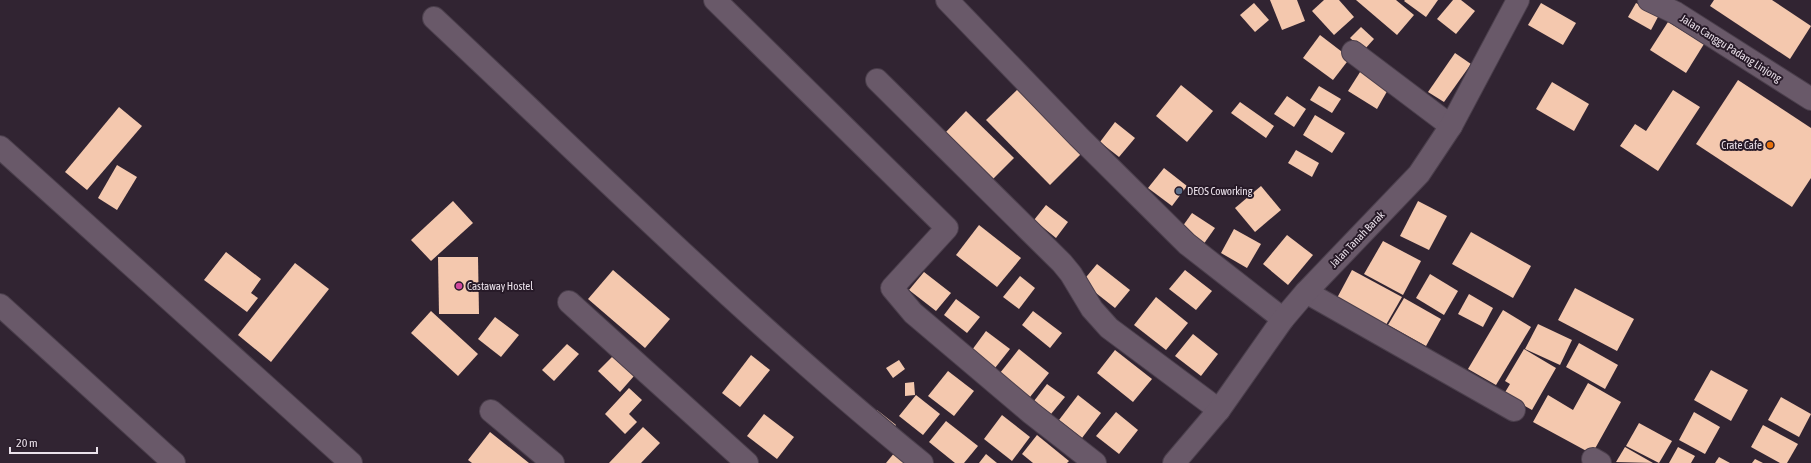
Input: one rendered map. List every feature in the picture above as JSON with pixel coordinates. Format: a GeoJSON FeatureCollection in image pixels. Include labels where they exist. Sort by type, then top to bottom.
{"type":"FeatureCollection","features":[{"type":"Feature","properties":{"kind":"street"},"geometry":{"type":"LineString","coordinates":[[715,0],[947,228],[892,288],[919,318],[1031,413],[1095,463]]}},
{"type":"Feature","properties":{"kind":"street"},"geometry":{"type":"LineString","coordinates":[[947,0],[1078,136],[1187,244],[1283,319]]}},
{"type":"Feature","properties":{"kind":"street","name":"Jalan Tanah Barak"},"geometry":{"type":"LineString","coordinates":[[1174,463],[1218,410],[1283,319],[1306,292],[1419,174],[1451,126],[1518,0]]}},
{"type":"Feature","properties":{"kind":"street","name":"Jalan Canggu Padang Linjong"},"geometry":{"type":"LineString","coordinates":[[1649,0],[1676,14],[1811,99]]}},
{"type":"Feature","properties":{"kind":"street"},"geometry":{"type":"LineString","coordinates":[[434,18],[763,327],[881,430],[922,463]]}},
{"type":"Feature","properties":{"kind":"street"},"geometry":{"type":"LineString","coordinates":[[1353,52],[1451,126]]}},
{"type":"Feature","properties":{"kind":"street"},"geometry":{"type":"LineString","coordinates":[[877,80],[1062,263],[1071,274],[1092,309],[1109,328],[1218,410]]}},
{"type":"Feature","properties":{"kind":"street"},"geometry":{"type":"LineString","coordinates":[[0,147],[351,463]]}},
{"type":"Feature","properties":{"kind":"street"},"geometry":{"type":"LineString","coordinates":[[1306,292],[1514,410]]}},
{"type":"Feature","properties":{"kind":"street"},"geometry":{"type":"LineString","coordinates":[[569,302],[747,463]]}},
{"type":"Feature","properties":{"kind":"street"},"geometry":{"type":"LineString","coordinates":[[0,305],[174,463]]}},
{"type":"Feature","properties":{"kind":"street"},"geometry":{"type":"LineString","coordinates":[[492,411],[553,463]]}},
{"type":"Feature","properties":{"kind":"building"},"geometry":{"type":"Polygon","coordinates":[[[1270,0],[1297,0],[1305,21],[1282,30],[1270,0]]]}},
{"type":"Feature","properties":{"kind":"building"},"geometry":{"type":"Polygon","coordinates":[[[1324,0],[1339,0],[1354,17],[1334,35],[1312,11],[1324,0]]]}},
{"type":"Feature","properties":{"kind":"building"},"geometry":{"type":"Polygon","coordinates":[[[1356,0],[1396,0],[1414,15],[1397,35],[1356,0]]]}},
{"type":"Feature","properties":{"kind":"building"},"geometry":{"type":"Polygon","coordinates":[[[1438,0],[1426,17],[1404,1],[1438,0]]]}},
{"type":"Feature","properties":{"kind":"building"},"geometry":{"type":"Polygon","coordinates":[[[1453,0],[1461,0],[1475,11],[1456,34],[1437,19],[1453,0]]]}},
{"type":"Feature","properties":{"kind":"building"},"geometry":{"type":"Polygon","coordinates":[[[1714,0],[1772,0],[1811,26],[1790,59],[1710,6],[1714,0]]]}},
{"type":"Feature","properties":{"kind":"building"},"geometry":{"type":"Polygon","coordinates":[[[1254,3],[1269,20],[1255,32],[1240,15],[1254,3]]]}},
{"type":"Feature","properties":{"kind":"building"},"geometry":{"type":"Polygon","coordinates":[[[1541,3],[1576,23],[1563,45],[1528,25],[1541,3]]]}},
{"type":"Feature","properties":{"kind":"building"},"geometry":{"type":"Polygon","coordinates":[[[1636,3],[1659,15],[1651,30],[1628,17],[1636,3]]]}},
{"type":"Feature","properties":{"kind":"building"},"geometry":{"type":"Polygon","coordinates":[[[1668,22],[1704,44],[1686,73],[1650,50],[1668,22]]]}},
{"type":"Feature","properties":{"kind":"building"},"geometry":{"type":"Polygon","coordinates":[[[1361,27],[1374,39],[1364,50],[1350,38],[1361,27]]]}},
{"type":"Feature","properties":{"kind":"building"},"geometry":{"type":"Polygon","coordinates":[[[1320,35],[1350,58],[1333,80],[1303,58],[1320,35]]]}},
{"type":"Feature","properties":{"kind":"building"},"geometry":{"type":"Polygon","coordinates":[[[1455,53],[1471,64],[1444,102],[1428,92],[1455,53]]]}},
{"type":"Feature","properties":{"kind":"building"},"geometry":{"type":"Polygon","coordinates":[[[1362,69],[1390,86],[1377,109],[1348,91],[1362,69]]]}},
{"type":"Feature","properties":{"kind":"building"},"geometry":{"type":"Polygon","coordinates":[[[1738,80],[1811,128],[1811,178],[1792,207],[1696,144],[1738,80]]]}},
{"type":"Feature","properties":{"kind":"building"},"geometry":{"type":"Polygon","coordinates":[[[1552,82],[1589,104],[1574,131],[1536,109],[1552,82]]]}},
{"type":"Feature","properties":{"kind":"building"},"geometry":{"type":"Polygon","coordinates":[[[1181,85],[1213,111],[1187,142],[1156,116],[1181,85]]]}},
{"type":"Feature","properties":{"kind":"building"},"geometry":{"type":"Polygon","coordinates":[[[1319,86],[1341,99],[1332,113],[1310,100],[1319,86]]]}},
{"type":"Feature","properties":{"kind":"building"},"geometry":{"type":"Polygon","coordinates":[[[1020,87],[1084,151],[1050,185],[986,120],[1020,87]]]}},
{"type":"Feature","properties":{"kind":"building"},"geometry":{"type":"Polygon","coordinates":[[[1673,90],[1700,107],[1658,171],[1620,146],[1635,124],[1646,131],[1673,90]]]}},
{"type":"Feature","properties":{"kind":"building"},"geometry":{"type":"Polygon","coordinates":[[[1287,96],[1306,109],[1294,127],[1274,114],[1287,96]]]}},
{"type":"Feature","properties":{"kind":"building"},"geometry":{"type":"Polygon","coordinates":[[[1240,102],[1274,126],[1266,138],[1231,113],[1240,102]]]}},
{"type":"Feature","properties":{"kind":"building"},"geometry":{"type":"Polygon","coordinates":[[[119,107],[142,126],[87,190],[65,172],[119,107]]]}},
{"type":"Feature","properties":{"kind":"building"},"geometry":{"type":"Polygon","coordinates":[[[966,111],[1014,158],[993,179],[945,133],[966,111]]]}},
{"type":"Feature","properties":{"kind":"building"},"geometry":{"type":"Polygon","coordinates":[[[1315,115],[1345,133],[1332,153],[1303,135],[1315,115]]]}},
{"type":"Feature","properties":{"kind":"building"},"geometry":{"type":"Polygon","coordinates":[[[1115,122],[1135,138],[1119,157],[1100,142],[1115,122]]]}},
{"type":"Feature","properties":{"kind":"building"},"geometry":{"type":"Polygon","coordinates":[[[1296,150],[1319,163],[1312,177],[1288,163],[1296,150]]]}},
{"type":"Feature","properties":{"kind":"building"},"geometry":{"type":"Polygon","coordinates":[[[117,165],[137,177],[117,210],[98,198],[117,165]]]}},
{"type":"Feature","properties":{"kind":"building"},"geometry":{"type":"Polygon","coordinates":[[[1164,168],[1187,186],[1172,206],[1148,188],[1164,168]]]}},
{"type":"Feature","properties":{"kind":"building"},"geometry":{"type":"Polygon","coordinates":[[[1261,186],[1281,210],[1255,232],[1235,208],[1261,186]]]}},
{"type":"Feature","properties":{"kind":"building"},"geometry":{"type":"Polygon","coordinates":[[[453,201],[473,223],[431,261],[411,240],[453,201]]]}},
{"type":"Feature","properties":{"kind":"building"},"geometry":{"type":"Polygon","coordinates":[[[1418,201],[1447,216],[1429,250],[1400,236],[1418,201]]]}},
{"type":"Feature","properties":{"kind":"building"},"geometry":{"type":"Polygon","coordinates":[[[1046,205],[1068,222],[1056,238],[1034,220],[1046,205]]]}},
{"type":"Feature","properties":{"kind":"building"},"geometry":{"type":"Polygon","coordinates":[[[1192,213],[1215,228],[1203,245],[1180,230],[1192,213]]]}},
{"type":"Feature","properties":{"kind":"building"},"geometry":{"type":"Polygon","coordinates":[[[979,225],[1021,258],[997,287],[956,255],[979,225]]]}},
{"type":"Feature","properties":{"kind":"building"},"geometry":{"type":"Polygon","coordinates":[[[1234,229],[1261,244],[1247,268],[1221,253],[1234,229]]]}},
{"type":"Feature","properties":{"kind":"building"},"geometry":{"type":"Polygon","coordinates":[[[1471,232],[1531,266],[1513,298],[1452,264],[1471,232]]]}},
{"type":"Feature","properties":{"kind":"building"},"geometry":{"type":"Polygon","coordinates":[[[1287,235],[1313,255],[1288,285],[1263,264],[1287,235]]]}},
{"type":"Feature","properties":{"kind":"building"},"geometry":{"type":"Polygon","coordinates":[[[1383,241],[1421,261],[1403,295],[1364,274],[1383,241]]]}},
{"type":"Feature","properties":{"kind":"building"},"geometry":{"type":"Polygon","coordinates":[[[226,252],[261,279],[251,293],[258,298],[247,312],[204,280],[226,252]]]}},
{"type":"Feature","properties":{"kind":"building","name":"Castaway Hostel"},"geometry":{"type":"Polygon","coordinates":[[[438,257],[478,257],[479,314],[439,314],[438,257]]]}},
{"type":"Feature","properties":{"kind":"building"},"geometry":{"type":"Polygon","coordinates":[[[295,263],[329,289],[271,362],[238,335],[295,263]]]}},
{"type":"Feature","properties":{"kind":"building"},"geometry":{"type":"Polygon","coordinates":[[[1097,264],[1130,290],[1115,308],[1082,282],[1097,264]]]}},
{"type":"Feature","properties":{"kind":"building"},"geometry":{"type":"Polygon","coordinates":[[[613,270],[670,319],[645,348],[588,299],[613,270]]]}},
{"type":"Feature","properties":{"kind":"building"},"geometry":{"type":"Polygon","coordinates":[[[1185,270],[1212,291],[1196,310],[1169,289],[1185,270]]]}},
{"type":"Feature","properties":{"kind":"building"},"geometry":{"type":"Polygon","coordinates":[[[1352,270],[1402,297],[1386,325],[1337,298],[1352,270]]]}},
{"type":"Feature","properties":{"kind":"building"},"geometry":{"type":"Polygon","coordinates":[[[924,272],[951,293],[936,311],[909,290],[924,272]]]}},
{"type":"Feature","properties":{"kind":"building"},"geometry":{"type":"Polygon","coordinates":[[[1430,274],[1458,291],[1444,315],[1416,298],[1430,274]]]}},
{"type":"Feature","properties":{"kind":"building"},"geometry":{"type":"Polygon","coordinates":[[[1020,276],[1035,288],[1019,309],[1003,297],[1020,276]]]}},
{"type":"Feature","properties":{"kind":"building"},"geometry":{"type":"Polygon","coordinates":[[[1575,288],[1634,319],[1617,351],[1558,320],[1575,288]]]}},
{"type":"Feature","properties":{"kind":"building"},"geometry":{"type":"Polygon","coordinates":[[[1469,294],[1493,308],[1483,327],[1458,314],[1469,294]]]}},
{"type":"Feature","properties":{"kind":"building"},"geometry":{"type":"Polygon","coordinates":[[[1156,297],[1188,323],[1166,350],[1134,325],[1156,297]]]}},
{"type":"Feature","properties":{"kind":"building"},"geometry":{"type":"Polygon","coordinates":[[[1404,298],[1441,319],[1426,346],[1388,325],[1404,298]]]}},
{"type":"Feature","properties":{"kind":"building"},"geometry":{"type":"Polygon","coordinates":[[[956,299],[980,317],[967,333],[944,315],[956,299]]]}},
{"type":"Feature","properties":{"kind":"building"},"geometry":{"type":"Polygon","coordinates":[[[1503,310],[1531,327],[1496,385],[1468,369],[1503,310]]]}},
{"type":"Feature","properties":{"kind":"building"},"geometry":{"type":"Polygon","coordinates":[[[431,311],[478,354],[458,376],[411,333],[431,311]]]}},
{"type":"Feature","properties":{"kind":"building"},"geometry":{"type":"Polygon","coordinates":[[[1033,311],[1062,333],[1050,348],[1022,325],[1033,311]]]}},
{"type":"Feature","properties":{"kind":"building"},"geometry":{"type":"Polygon","coordinates":[[[495,317],[519,335],[501,357],[478,339],[495,317]]]}},
{"type":"Feature","properties":{"kind":"building"},"geometry":{"type":"Polygon","coordinates":[[[1538,324],[1572,340],[1560,365],[1525,349],[1538,324]]]}},
{"type":"Feature","properties":{"kind":"building"},"geometry":{"type":"Polygon","coordinates":[[[986,331],[1010,349],[995,368],[972,350],[986,331]]]}},
{"type":"Feature","properties":{"kind":"building"},"geometry":{"type":"Polygon","coordinates":[[[1193,334],[1218,354],[1201,376],[1175,356],[1193,334]]]}},
{"type":"Feature","properties":{"kind":"building"},"geometry":{"type":"Polygon","coordinates":[[[1579,343],[1618,365],[1605,389],[1566,367],[1579,343]]]}},
{"type":"Feature","properties":{"kind":"building"},"geometry":{"type":"Polygon","coordinates":[[[567,344],[579,354],[554,381],[542,370],[567,344]]]}},
{"type":"Feature","properties":{"kind":"building"},"geometry":{"type":"Polygon","coordinates":[[[620,349],[641,368],[620,392],[598,371],[620,349]]]}},
{"type":"Feature","properties":{"kind":"building"},"geometry":{"type":"Polygon","coordinates":[[[1019,349],[1049,373],[1030,397],[1000,373],[1019,349]]]}},
{"type":"Feature","properties":{"kind":"building"},"geometry":{"type":"Polygon","coordinates":[[[1524,349],[1556,368],[1532,410],[1504,394],[1510,384],[1505,381],[1524,349]]]}},
{"type":"Feature","properties":{"kind":"building"},"geometry":{"type":"Polygon","coordinates":[[[1115,350],[1152,379],[1133,402],[1097,373],[1115,350]]]}},
{"type":"Feature","properties":{"kind":"building"},"geometry":{"type":"Polygon","coordinates":[[[751,355],[770,370],[740,407],[722,393],[751,355]]]}},
{"type":"Feature","properties":{"kind":"building"},"geometry":{"type":"Polygon","coordinates":[[[899,360],[905,369],[893,378],[886,368],[899,360]]]}},
{"type":"Feature","properties":{"kind":"building"},"geometry":{"type":"Polygon","coordinates":[[[1711,370],[1748,390],[1731,421],[1694,400],[1711,370]]]}},
{"type":"Feature","properties":{"kind":"building"},"geometry":{"type":"Polygon","coordinates":[[[948,371],[974,391],[954,416],[928,396],[948,371]]]}},
{"type":"Feature","properties":{"kind":"building"},"geometry":{"type":"Polygon","coordinates":[[[914,382],[915,395],[905,396],[905,383],[914,382]]]}},
{"type":"Feature","properties":{"kind":"building"},"geometry":{"type":"Polygon","coordinates":[[[1588,383],[1621,402],[1592,454],[1533,422],[1548,395],[1573,410],[1588,383]]]}},
{"type":"Feature","properties":{"kind":"building"},"geometry":{"type":"Polygon","coordinates":[[[1047,384],[1065,397],[1051,414],[1034,401],[1047,384]]]}},
{"type":"Feature","properties":{"kind":"building"},"geometry":{"type":"Polygon","coordinates":[[[629,388],[642,400],[629,414],[637,422],[625,434],[605,414],[629,388]]]}},
{"type":"Feature","properties":{"kind":"building"},"geometry":{"type":"Polygon","coordinates":[[[916,395],[940,414],[923,435],[899,416],[916,395]]]}},
{"type":"Feature","properties":{"kind":"building"},"geometry":{"type":"Polygon","coordinates":[[[1078,395],[1101,413],[1082,438],[1059,420],[1078,395]]]}},
{"type":"Feature","properties":{"kind":"building"},"geometry":{"type":"Polygon","coordinates":[[[1781,397],[1811,414],[1799,437],[1768,420],[1781,397]]]}},
{"type":"Feature","properties":{"kind":"building"},"geometry":{"type":"Polygon","coordinates":[[[877,410],[896,425],[892,431],[873,416],[877,410]]]}},
{"type":"Feature","properties":{"kind":"building"},"geometry":{"type":"Polygon","coordinates":[[[1116,412],[1138,430],[1119,454],[1096,436],[1116,412]]]}},
{"type":"Feature","properties":{"kind":"building"},"geometry":{"type":"Polygon","coordinates":[[[1694,412],[1720,427],[1705,454],[1679,440],[1694,412]]]}},
{"type":"Feature","properties":{"kind":"building"},"geometry":{"type":"Polygon","coordinates":[[[764,414],[794,437],[777,459],[747,436],[764,414]]]}},
{"type":"Feature","properties":{"kind":"building"},"geometry":{"type":"Polygon","coordinates":[[[1002,415],[1030,437],[1012,461],[984,439],[1002,415]]]}},
{"type":"Feature","properties":{"kind":"building"},"geometry":{"type":"Polygon","coordinates":[[[946,421],[978,446],[964,463],[955,463],[929,442],[946,421]]]}},
{"type":"Feature","properties":{"kind":"building"},"geometry":{"type":"Polygon","coordinates":[[[1639,423],[1672,441],[1659,463],[1626,446],[1639,423]]]}},
{"type":"Feature","properties":{"kind":"building"},"geometry":{"type":"Polygon","coordinates":[[[1763,425],[1798,444],[1787,463],[1780,463],[1751,447],[1763,425]]]}},
{"type":"Feature","properties":{"kind":"building"},"geometry":{"type":"Polygon","coordinates":[[[643,427],[660,443],[641,463],[609,463],[643,427]]]}},
{"type":"Feature","properties":{"kind":"building"},"geometry":{"type":"Polygon","coordinates":[[[490,432],[529,463],[472,463],[468,460],[490,432]]]}},
{"type":"Feature","properties":{"kind":"building"},"geometry":{"type":"Polygon","coordinates":[[[1037,435],[1069,461],[1067,463],[1033,463],[1022,454],[1037,435]]]}},
{"type":"Feature","properties":{"kind":"building"},"geometry":{"type":"Polygon","coordinates":[[[1625,447],[1653,463],[1616,462],[1625,447]]]}},
{"type":"Feature","properties":{"kind":"building"},"geometry":{"type":"Polygon","coordinates":[[[1678,447],[1695,456],[1691,463],[1669,463],[1678,447]]]}},
{"type":"Feature","properties":{"kind":"building"},"geometry":{"type":"Polygon","coordinates":[[[895,452],[910,463],[886,463],[895,452]]]}},
{"type":"Feature","properties":{"kind":"building"},"geometry":{"type":"Polygon","coordinates":[[[986,454],[997,463],[979,463],[986,454]]]}},
{"type":"Feature","properties":{"kind":"building"},"geometry":{"type":"Polygon","coordinates":[[[1719,457],[1730,463],[1715,463],[1719,457]]]}},
{"type":"Feature","properties":{"kind":"building"},"geometry":{"type":"Polygon","coordinates":[[[1755,459],[1763,463],[1752,463],[1755,459]]]}},
{"type":"Feature","properties":{"kind":"place","name":"Crate Cafe"},"geometry":{"type":"Point","coordinates":[1770,145]}},
{"type":"Feature","properties":{"kind":"place","name":"DEOS Coworking"},"geometry":{"type":"Point","coordinates":[1179,191]}},
{"type":"Feature","properties":{"kind":"place","name":"Castaway Hostel"},"geometry":{"type":"Point","coordinates":[459,286]}}]}
